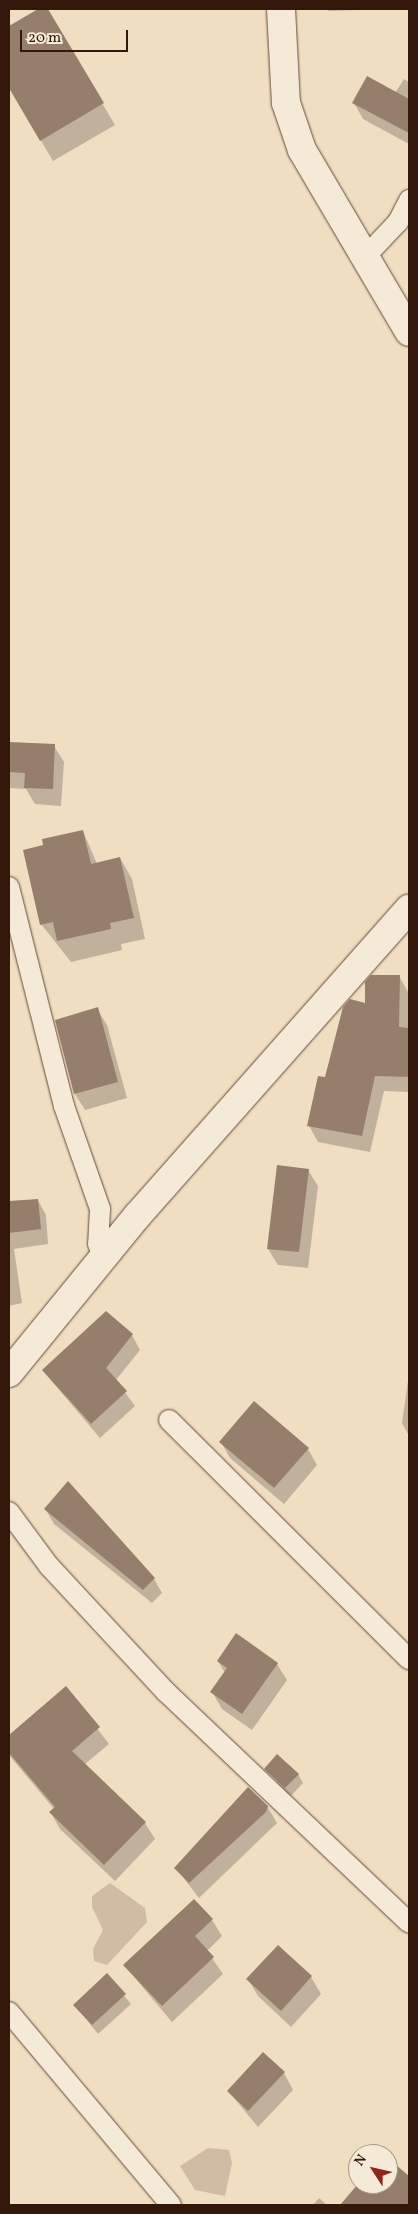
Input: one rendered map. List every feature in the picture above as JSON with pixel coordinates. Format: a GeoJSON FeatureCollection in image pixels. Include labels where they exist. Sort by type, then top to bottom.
{"type":"FeatureCollection","features":[{"type":"Feature","properties":{"kind":"street"},"geometry":{"type":"LineString","coordinates":[[281,9],[286,104],[302,150],[363,259],[409,332]]}},
{"type":"Feature","properties":{"kind":"street"},"geometry":{"type":"LineString","coordinates":[[9,1373],[104,1257],[409,909]]}},
{"type":"Feature","properties":{"kind":"lane"},"geometry":{"type":"LineString","coordinates":[[363,259],[398,222],[409,200]]}},
{"type":"Feature","properties":{"kind":"lane"},"geometry":{"type":"LineString","coordinates":[[9,888],[64,1106],[100,1209],[98,1244],[104,1257]]}},
{"type":"Feature","properties":{"kind":"lane"},"geometry":{"type":"LineString","coordinates":[[169,1420],[409,1659]]}},
{"type":"Feature","properties":{"kind":"lane"},"geometry":{"type":"LineString","coordinates":[[9,1512],[49,1566],[166,1692],[409,1924]]}},
{"type":"Feature","properties":{"kind":"lane"},"geometry":{"type":"LineString","coordinates":[[9,2012],[171,2205]]}},
{"type":"Feature","properties":{"kind":"shaded area"},"geometry":{"type":"Polygon","coordinates":[[[110,1883],[145,1908],[147,1922],[107,1965],[94,1961],[93,1949],[103,1930],[92,1907],[92,1896],[110,1883]]]}},
{"type":"Feature","properties":{"kind":"shaded area"},"geometry":{"type":"Polygon","coordinates":[[[208,2148],[229,2150],[232,2163],[225,2196],[195,2190],[180,2166],[208,2148]]]}},
{"type":"Feature","properties":{"kind":"building"},"geometry":{"type":"Polygon","coordinates":[[[38,9],[48,9],[104,103],[40,141],[9,88],[9,26],[38,9]]]}},
{"type":"Feature","properties":{"kind":"building"},"geometry":{"type":"Polygon","coordinates":[[[367,76],[409,99],[409,133],[352,103],[367,76]]]}},
{"type":"Feature","properties":{"kind":"building"},"geometry":{"type":"Polygon","coordinates":[[[9,742],[55,744],[53,789],[24,788],[25,773],[9,772],[9,742]]]}},
{"type":"Feature","properties":{"kind":"building"},"geometry":{"type":"Polygon","coordinates":[[[83,830],[91,864],[120,857],[134,918],[110,923],[111,929],[57,941],[53,922],[40,925],[23,850],[43,845],[42,839],[83,830]]]}},
{"type":"Feature","properties":{"kind":"building"},"geometry":{"type":"Polygon","coordinates":[[[371,975],[400,975],[399,1027],[409,1028],[409,1077],[375,1076],[362,1136],[307,1126],[318,1076],[325,1077],[343,1007],[350,999],[365,1003],[365,982],[371,975]]]}},
{"type":"Feature","properties":{"kind":"building"},"geometry":{"type":"Polygon","coordinates":[[[98,1007],[118,1082],[74,1094],[55,1020],[98,1007]]]}},
{"type":"Feature","properties":{"kind":"building"},"geometry":{"type":"Polygon","coordinates":[[[277,1165],[309,1169],[299,1252],[267,1249],[277,1165]]]}},
{"type":"Feature","properties":{"kind":"building"},"geometry":{"type":"Polygon","coordinates":[[[38,1199],[41,1229],[9,1233],[9,1201],[38,1199]]]}},
{"type":"Feature","properties":{"kind":"building"},"geometry":{"type":"Polygon","coordinates":[[[106,1311],[133,1334],[106,1368],[127,1391],[91,1424],[42,1370],[106,1311]]]}},
{"type":"Feature","properties":{"kind":"building"},"geometry":{"type":"Polygon","coordinates":[[[254,1401],[309,1448],[274,1488],[219,1442],[254,1401]]]}},
{"type":"Feature","properties":{"kind":"building"},"geometry":{"type":"Polygon","coordinates":[[[68,1481],[155,1578],[143,1590],[44,1509],[68,1481]]]}},
{"type":"Feature","properties":{"kind":"building"},"geometry":{"type":"Polygon","coordinates":[[[236,1633],[278,1663],[242,1714],[210,1692],[227,1668],[217,1661],[236,1633]]]}},
{"type":"Feature","properties":{"kind":"building"},"geometry":{"type":"Polygon","coordinates":[[[66,1686],[100,1727],[72,1751],[146,1822],[104,1865],[49,1812],[55,1807],[9,1753],[9,1735],[66,1686]]]}},
{"type":"Feature","properties":{"kind":"building"},"geometry":{"type":"Polygon","coordinates":[[[277,1754],[299,1774],[285,1788],[264,1769],[277,1754]]]}},
{"type":"Feature","properties":{"kind":"building"},"geometry":{"type":"Polygon","coordinates":[[[248,1787],[268,1806],[266,1812],[189,1883],[174,1868],[248,1787]]]}},
{"type":"Feature","properties":{"kind":"building"},"geometry":{"type":"Polygon","coordinates":[[[194,1899],[213,1919],[195,1936],[214,1957],[162,2006],[123,1965],[194,1899]]]}},
{"type":"Feature","properties":{"kind":"building"},"geometry":{"type":"Polygon","coordinates":[[[278,1945],[312,1976],[281,2011],[246,1979],[278,1945]]]}},
{"type":"Feature","properties":{"kind":"building"},"geometry":{"type":"Polygon","coordinates":[[[107,1973],[126,1994],[92,2025],[73,2005],[107,1973]]]}},
{"type":"Feature","properties":{"kind":"building"},"geometry":{"type":"Polygon","coordinates":[[[263,2052],[285,2072],[248,2111],[227,2091],[263,2052]]]}},
{"type":"Feature","properties":{"kind":"building"},"geometry":{"type":"Polygon","coordinates":[[[398,2167],[409,2176],[409,2205],[340,2205],[349,2194],[398,2194],[398,2167]]]}}]}
